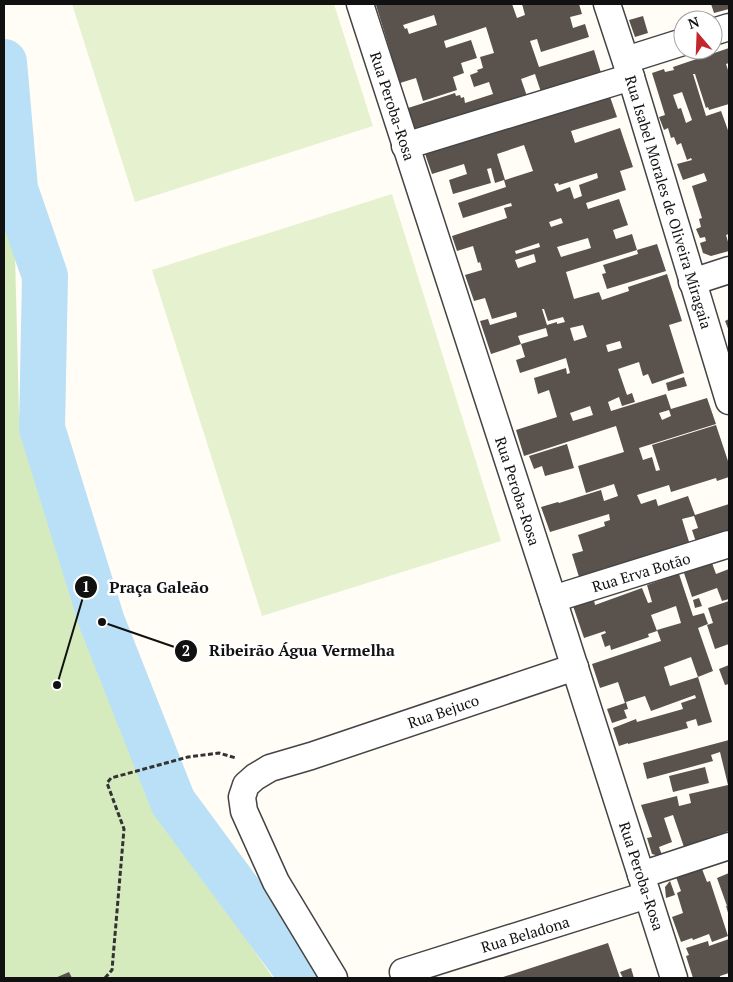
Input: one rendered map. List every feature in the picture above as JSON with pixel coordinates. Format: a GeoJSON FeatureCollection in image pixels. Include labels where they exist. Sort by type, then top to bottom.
{"type":"FeatureCollection","features":[{"type":"Feature","properties":{"kind":"street","name":"Rua Peroba-Rosa"},"geometry":{"type":"LineString","coordinates":[[360,4],[554,599],[674,978]]}},
{"type":"Feature","properties":{"kind":"street","name":"Rua Isabel Morales de Oliveira Miragaia"},"geometry":{"type":"LineString","coordinates":[[607,4],[629,68],[729,402]]}},
{"type":"Feature","properties":{"kind":"street"},"geometry":{"type":"LineString","coordinates":[[405,146],[629,68],[673,47]]}},
{"type":"Feature","properties":{"kind":"street"},"geometry":{"type":"LineString","coordinates":[[692,282],[729,270]]}},
{"type":"Feature","properties":{"kind":"street","name":"Rua Erva Botão"},"geometry":{"type":"LineString","coordinates":[[554,599],[729,544]]}},
{"type":"Feature","properties":{"kind":"street","name":"Rua Bejuco"},"geometry":{"type":"LineString","coordinates":[[334,978],[276,882],[244,811],[242,797],[246,785],[270,768],[575,667]]}},
{"type":"Feature","properties":{"kind":"street","name":"Rua Beladona"},"geometry":{"type":"LineString","coordinates":[[403,972],[644,885],[729,846]]}},
{"type":"Feature","properties":{"kind":"path"},"geometry":{"type":"LineString","coordinates":[[106,978],[112,970],[124,828],[107,783],[112,778],[188,757],[219,754],[270,768]]}},
{"type":"Feature","properties":{"kind":"green space"},"geometry":{"type":"Polygon","coordinates":[[[72,4],[334,4],[373,126],[135,202],[72,4]]]}},
{"type":"Feature","properties":{"kind":"green space"},"geometry":{"type":"Polygon","coordinates":[[[392,194],[501,541],[262,616],[152,270],[392,194]]]}},
{"type":"Feature","properties":{"kind":"green space"},"geometry":{"type":"Polygon","coordinates":[[[4,226],[15,254],[19,414],[70,570],[151,800],[273,978],[4,978],[4,226]]]}},
{"type":"Feature","properties":{"kind":"building"},"geometry":{"type":"Polygon","coordinates":[[[512,4],[517,18],[525,15],[522,4],[579,4],[582,14],[570,17],[573,28],[585,24],[589,37],[541,52],[537,39],[530,41],[539,67],[594,50],[602,76],[541,92],[535,74],[521,79],[528,99],[417,134],[408,108],[455,93],[456,96],[464,97],[465,103],[493,94],[489,82],[474,87],[470,75],[483,68],[480,57],[494,53],[486,27],[444,41],[446,48],[471,40],[477,58],[461,63],[464,73],[453,77],[457,90],[423,101],[416,78],[400,83],[376,5],[512,4]],[[434,15],[403,25],[405,29],[407,28],[409,34],[437,25],[434,15]]]}},
{"type":"Feature","properties":{"kind":"building"},"geometry":{"type":"Polygon","coordinates":[[[711,4],[729,4],[729,9],[713,10],[711,4]]]}},
{"type":"Feature","properties":{"kind":"building"},"geometry":{"type":"Polygon","coordinates":[[[643,16],[648,33],[635,37],[629,20],[643,16]]]}},
{"type":"Feature","properties":{"kind":"building"},"geometry":{"type":"Polygon","coordinates":[[[729,48],[729,63],[726,64],[729,73],[729,104],[709,110],[708,107],[706,108],[695,74],[693,74],[706,116],[721,111],[729,133],[729,234],[726,235],[729,251],[711,256],[703,253],[700,243],[706,241],[705,237],[700,238],[696,229],[701,227],[699,219],[702,218],[692,186],[707,181],[704,173],[683,180],[677,164],[692,160],[691,158],[687,160],[681,143],[677,145],[674,137],[671,138],[668,128],[664,130],[659,117],[665,115],[652,73],[664,69],[665,72],[674,70],[673,67],[694,60],[723,60],[723,50],[729,48]],[[682,92],[673,95],[678,109],[681,108],[686,123],[692,120],[682,92]]]}},
{"type":"Feature","properties":{"kind":"building"},"geometry":{"type":"Polygon","coordinates":[[[608,91],[617,117],[571,131],[575,143],[620,128],[633,167],[620,171],[626,190],[586,203],[588,209],[619,199],[628,225],[613,230],[616,239],[632,234],[637,250],[566,272],[574,299],[599,292],[602,300],[629,291],[628,287],[667,274],[682,321],[669,325],[684,373],[652,384],[648,374],[643,376],[639,362],[618,369],[627,395],[632,393],[635,402],[622,406],[619,397],[608,402],[611,411],[666,394],[671,409],[707,398],[716,424],[639,448],[643,460],[652,457],[656,471],[660,470],[652,445],[716,425],[729,464],[729,477],[717,481],[716,478],[671,492],[669,485],[637,495],[641,504],[656,499],[658,506],[688,496],[695,515],[729,504],[729,532],[696,542],[692,530],[698,528],[694,516],[682,519],[690,545],[609,570],[608,567],[579,577],[572,554],[583,551],[578,535],[605,526],[604,522],[610,520],[609,514],[550,532],[541,507],[601,490],[604,501],[618,496],[614,484],[586,493],[578,466],[624,452],[616,426],[524,456],[516,430],[557,417],[549,390],[538,394],[534,378],[566,368],[567,374],[570,373],[566,358],[520,373],[516,360],[525,357],[521,344],[491,354],[480,321],[488,319],[490,325],[517,317],[516,312],[492,319],[485,298],[474,301],[465,275],[482,270],[480,262],[478,263],[473,246],[457,251],[452,236],[507,218],[504,208],[512,206],[511,203],[463,218],[458,203],[506,187],[504,180],[495,183],[491,168],[487,169],[491,183],[453,194],[449,180],[467,174],[464,164],[432,174],[423,148],[608,91]],[[524,145],[497,154],[505,180],[533,171],[524,145]],[[597,173],[559,185],[558,183],[554,184],[557,192],[570,187],[574,199],[582,196],[579,185],[598,178],[597,173]],[[561,218],[549,222],[551,227],[563,223],[561,218]],[[588,238],[557,247],[561,257],[591,248],[588,238]],[[539,243],[515,251],[516,254],[540,247],[539,243]],[[534,254],[515,260],[518,268],[536,262],[534,254]],[[542,309],[547,325],[557,322],[557,324],[565,322],[563,317],[548,321],[544,309],[542,309]],[[583,325],[570,328],[574,341],[587,337],[583,325]],[[546,328],[518,336],[521,344],[548,336],[546,328]],[[620,341],[606,345],[608,352],[622,348],[620,341]],[[590,406],[570,413],[573,421],[593,415],[590,406]],[[669,410],[659,413],[662,420],[671,416],[669,410]]]}},
{"type":"Feature","properties":{"kind":"building"},"geometry":{"type":"Polygon","coordinates":[[[657,244],[666,271],[607,289],[602,274],[606,273],[603,265],[638,254],[637,250],[657,244]]]}},
{"type":"Feature","properties":{"kind":"building"},"geometry":{"type":"Polygon","coordinates":[[[729,319],[729,331],[725,321],[729,319]]]}},
{"type":"Feature","properties":{"kind":"building"},"geometry":{"type":"Polygon","coordinates":[[[684,377],[687,386],[668,391],[666,383],[684,377]]]}},
{"type":"Feature","properties":{"kind":"building"},"geometry":{"type":"Polygon","coordinates":[[[567,444],[574,468],[545,476],[542,466],[534,469],[529,456],[567,444]]]}},
{"type":"Feature","properties":{"kind":"building"},"geometry":{"type":"Polygon","coordinates":[[[712,563],[716,574],[729,569],[729,599],[722,601],[717,588],[692,597],[684,573],[712,563]]]}},
{"type":"Feature","properties":{"kind":"building"},"geometry":{"type":"Polygon","coordinates":[[[679,574],[693,616],[704,613],[708,624],[698,628],[713,671],[698,677],[712,722],[698,726],[696,719],[686,722],[688,728],[619,746],[613,728],[636,719],[637,722],[683,709],[681,703],[696,698],[695,695],[651,711],[645,696],[626,702],[628,709],[624,710],[627,718],[612,723],[607,709],[625,703],[618,682],[600,688],[592,664],[661,641],[657,630],[681,623],[676,606],[651,615],[657,631],[648,634],[649,637],[611,650],[610,645],[605,647],[601,635],[606,633],[605,631],[584,638],[573,606],[594,600],[595,605],[642,588],[648,603],[652,602],[647,585],[679,574]],[[691,657],[664,667],[670,686],[698,677],[691,657]]]}},
{"type":"Feature","properties":{"kind":"building"},"geometry":{"type":"Polygon","coordinates":[[[699,598],[702,606],[695,608],[693,600],[699,598]]]}},
{"type":"Feature","properties":{"kind":"building"},"geometry":{"type":"Polygon","coordinates":[[[729,601],[729,644],[715,649],[707,625],[713,623],[708,608],[729,601]]]}},
{"type":"Feature","properties":{"kind":"building"},"geometry":{"type":"Polygon","coordinates":[[[729,665],[729,684],[725,685],[719,669],[729,665]]]}},
{"type":"Feature","properties":{"kind":"building"},"geometry":{"type":"Polygon","coordinates":[[[729,740],[729,831],[684,847],[673,815],[664,818],[672,842],[659,847],[662,855],[652,854],[647,838],[652,837],[641,805],[677,796],[679,806],[691,803],[689,794],[728,785],[720,752],[711,755],[713,761],[647,779],[643,763],[729,740]]]}},
{"type":"Feature","properties":{"kind":"building"},"geometry":{"type":"Polygon","coordinates":[[[705,767],[709,783],[673,792],[669,776],[705,767]]]}},
{"type":"Feature","properties":{"kind":"building"},"geometry":{"type":"Polygon","coordinates":[[[702,869],[707,882],[710,881],[728,936],[712,942],[709,934],[681,942],[672,917],[683,913],[677,893],[681,891],[676,877],[702,869]]]}},
{"type":"Feature","properties":{"kind":"building"},"geometry":{"type":"Polygon","coordinates":[[[729,873],[729,916],[717,878],[729,873]]]}},
{"type":"Feature","properties":{"kind":"building"},"geometry":{"type":"Polygon","coordinates":[[[670,881],[675,895],[666,898],[665,887],[670,881]]]}},
{"type":"Feature","properties":{"kind":"building"},"geometry":{"type":"Polygon","coordinates":[[[729,939],[729,973],[720,976],[720,978],[693,978],[686,956],[689,955],[686,948],[708,941],[709,946],[729,939]]]}},
{"type":"Feature","properties":{"kind":"building"},"geometry":{"type":"Polygon","coordinates":[[[608,943],[620,978],[500,978],[608,943]]]}},
{"type":"Feature","properties":{"kind":"building"},"geometry":{"type":"Polygon","coordinates":[[[631,968],[634,978],[623,978],[620,972],[631,968]]]}},
{"type":"Feature","properties":{"kind":"building"},"geometry":{"type":"Polygon","coordinates":[[[69,972],[72,978],[55,978],[69,972]]]}},
{"type":"Feature","properties":{"kind":"waterway"},"geometry":{"type":"LineString","coordinates":[[4,62],[15,189],[45,276],[42,428],[102,622],[173,802],[303,978]]}},
{"type":"Feature","properties":{"kind":"place","name":"Ribeirão Água Vermelha"},"geometry":{"type":"Point","coordinates":[102,622]}},
{"type":"Feature","properties":{"kind":"place","name":"Praça Galeão"},"geometry":{"type":"Point","coordinates":[57,685]}}]}
